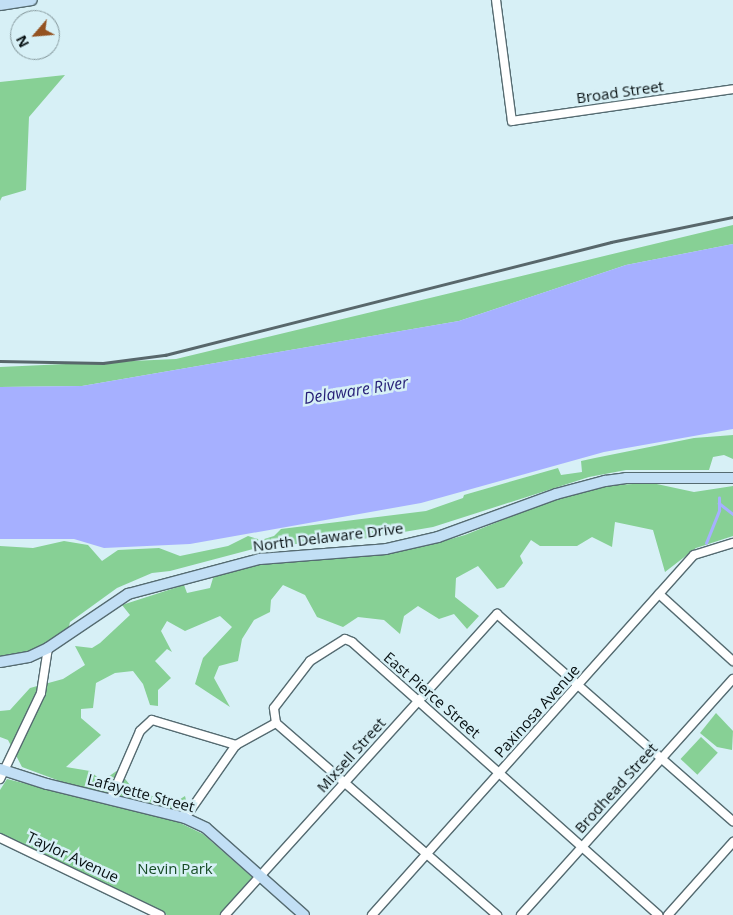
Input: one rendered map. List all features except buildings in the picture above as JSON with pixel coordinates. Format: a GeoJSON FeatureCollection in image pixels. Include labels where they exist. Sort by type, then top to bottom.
{"type":"FeatureCollection","features":[{"type":"Feature","properties":{"kind":"main road"},"geometry":{"type":"LineString","coordinates":[[0,5],[32,0]]}},
{"type":"Feature","properties":{"kind":"main road","name":"North Delaware Drive"},"geometry":{"type":"LineString","coordinates":[[0,662],[29,657],[48,648],[128,594],[260,559],[386,549],[438,537],[556,494],[605,481],[626,478],[733,478]]}},
{"type":"Feature","properties":{"kind":"main road","name":"Lafayette Street"},"geometry":{"type":"LineString","coordinates":[[1,773],[185,818],[212,832],[304,915]]}},
{"type":"Feature","properties":{"kind":"street","name":"Broad Street"},"geometry":{"type":"LineString","coordinates":[[496,0],[512,121],[733,89]]}},
{"type":"Feature","properties":{"kind":"street","name":"Paxinosa Avenue"},"geometry":{"type":"LineString","coordinates":[[372,915],[579,687],[659,594],[699,552],[733,543]]}},
{"type":"Feature","properties":{"kind":"street"},"geometry":{"type":"LineString","coordinates":[[659,594],[733,661]]}},
{"type":"Feature","properties":{"kind":"street","name":"Mixsell Street"},"geometry":{"type":"LineString","coordinates":[[225,915],[496,614],[579,687]]}},
{"type":"Feature","properties":{"kind":"street","name":"East Pierce Street"},"geometry":{"type":"LineString","coordinates":[[276,723],[274,708],[298,675],[310,661],[346,639],[500,772],[658,915]]}},
{"type":"Feature","properties":{"kind":"street"},"geometry":{"type":"LineString","coordinates":[[1,773],[41,693],[48,648]]}},
{"type":"Feature","properties":{"kind":"street","name":"Brodhead Street"},"geometry":{"type":"LineString","coordinates":[[521,915],[733,679]]}},
{"type":"Feature","properties":{"kind":"street"},"geometry":{"type":"LineString","coordinates":[[579,687],[733,821]]}},
{"type":"Feature","properties":{"kind":"street"},"geometry":{"type":"LineString","coordinates":[[110,800],[140,731],[152,720],[236,745]]}},
{"type":"Feature","properties":{"kind":"street"},"geometry":{"type":"LineString","coordinates":[[185,818],[236,745],[276,723],[428,853],[497,915]]}},
{"type":"Feature","properties":{"kind":"street","name":"Taylor Avenue"},"geometry":{"type":"LineString","coordinates":[[0,838],[160,915]]}},
{"type":"Feature","properties":{"kind":"street"},"geometry":{"type":"LineString","coordinates":[[668,915],[733,842]]}},
{"type":"Feature","properties":{"kind":"green space"},"geometry":{"type":"Polygon","coordinates":[[[65,75],[29,117],[26,190],[2,197],[0,201],[0,82],[65,75]]]}},
{"type":"Feature","properties":{"kind":"green space"},"geometry":{"type":"Polygon","coordinates":[[[733,225],[733,244],[626,265],[459,321],[82,386],[0,387],[0,367],[176,359],[733,225]]]}},
{"type":"Feature","properties":{"kind":"green space"},"geometry":{"type":"Polygon","coordinates":[[[733,435],[733,459],[724,455],[713,457],[709,470],[626,470],[589,477],[433,527],[357,540],[264,546],[170,571],[152,573],[117,588],[70,622],[67,635],[48,648],[0,662],[0,546],[33,548],[64,541],[88,545],[102,561],[118,550],[159,548],[180,556],[228,546],[248,536],[261,540],[274,536],[281,529],[426,511],[463,498],[464,495],[558,468],[561,475],[582,472],[581,461],[694,438],[733,435]]]}},
{"type":"Feature","properties":{"kind":"green space"},"geometry":{"type":"Polygon","coordinates":[[[652,483],[694,492],[733,486],[733,536],[696,548],[665,572],[653,530],[615,522],[612,547],[592,537],[577,546],[540,546],[531,540],[520,556],[523,563],[504,587],[497,589],[478,566],[456,578],[455,597],[479,616],[467,629],[454,614],[439,619],[418,606],[404,616],[400,634],[384,620],[358,617],[343,627],[317,617],[305,595],[283,585],[271,600],[270,612],[254,620],[242,639],[238,661],[219,666],[214,678],[230,707],[195,684],[203,658],[232,627],[220,616],[185,631],[167,621],[161,631],[172,652],[167,649],[155,661],[171,678],[158,690],[158,706],[150,705],[143,684],[133,671],[115,673],[96,683],[93,708],[81,709],[81,718],[101,735],[66,767],[90,771],[102,781],[118,770],[134,790],[174,803],[185,796],[187,804],[180,813],[65,783],[22,767],[8,740],[0,737],[0,711],[10,710],[30,688],[63,679],[85,665],[75,646],[92,648],[100,643],[130,615],[122,605],[184,585],[187,593],[210,588],[213,578],[229,570],[287,558],[364,556],[426,546],[465,535],[572,492],[614,485],[652,483]]]}},
{"type":"Feature","properties":{"kind":"green space"},"geometry":{"type":"Polygon","coordinates":[[[716,713],[733,731],[732,750],[717,747],[700,733],[716,713]]]}},
{"type":"Feature","properties":{"kind":"green space"},"geometry":{"type":"Polygon","coordinates":[[[701,737],[718,753],[697,775],[681,759],[701,737]]]}},
{"type":"Feature","properties":{"kind":"green space","name":"Nevin Park"},"geometry":{"type":"Polygon","coordinates":[[[7,779],[176,821],[203,834],[253,878],[220,915],[167,915],[0,834],[0,790],[7,779]]]}},
{"type":"Feature","properties":{"kind":"water","name":"Delaware River"},"geometry":{"type":"Polygon","coordinates":[[[733,244],[733,429],[604,452],[421,503],[190,544],[104,548],[74,539],[0,539],[0,387],[82,386],[459,321],[626,265],[733,244]]]}},
{"type":"Feature","properties":{"kind":"waterway"},"geometry":{"type":"LineString","coordinates":[[706,543],[719,510],[719,498]]}},
{"type":"Feature","properties":{"kind":"waterway"},"geometry":{"type":"LineString","coordinates":[[719,503],[733,514]]}},
{"type":"Feature","properties":{"kind":"railway"},"geometry":{"type":"LineString","coordinates":[[0,361],[103,363],[165,355],[611,242],[733,217]]}}]}
